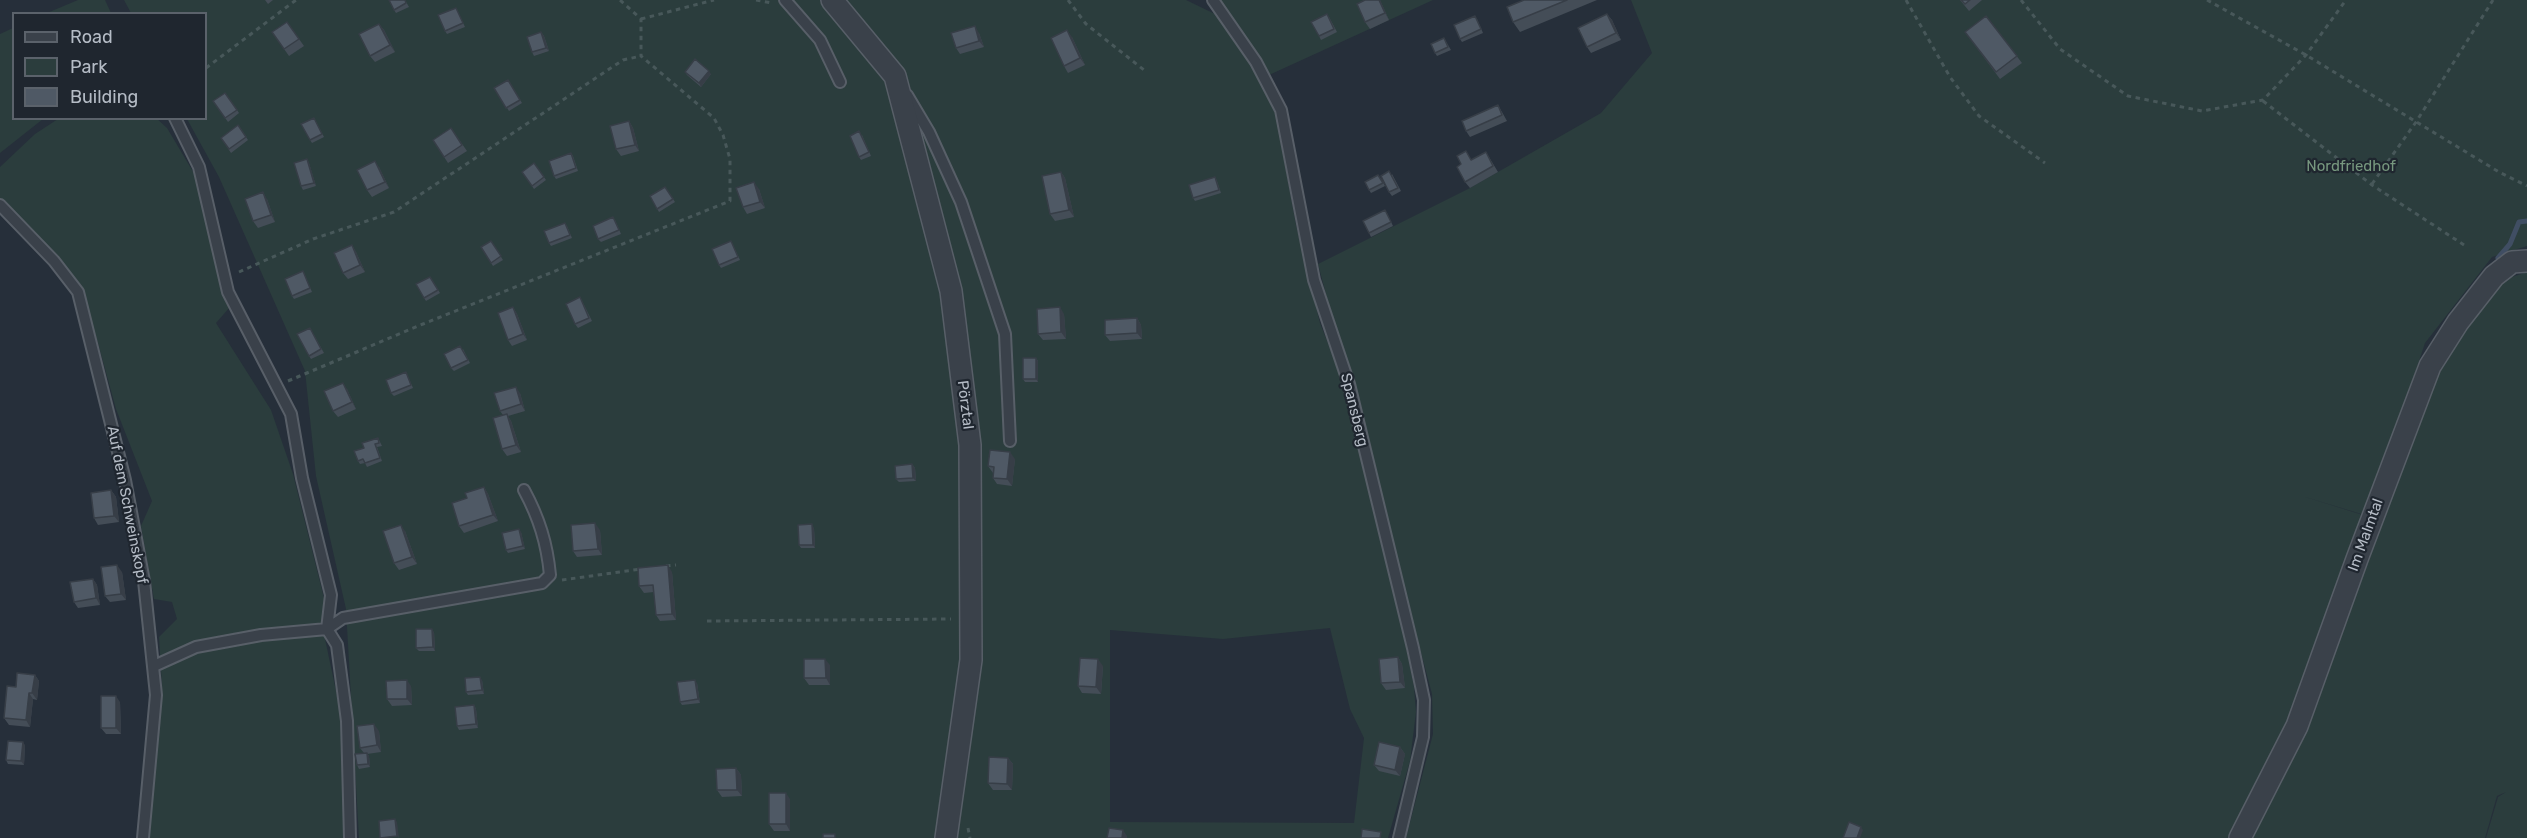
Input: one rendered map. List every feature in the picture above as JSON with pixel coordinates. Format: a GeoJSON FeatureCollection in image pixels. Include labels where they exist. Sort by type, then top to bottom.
{"type":"FeatureCollection","features":[{"type":"Feature","properties":{"kind":"street","name":"Pörztal"},"geometry":{"type":"LineString","coordinates":[[832,0],[895,76],[951,291],[970,445],[970,660],[946,838]]}},
{"type":"Feature","properties":{"kind":"street","name":"Im Malmtal"},"geometry":{"type":"LineString","coordinates":[[2240,838],[2297,726],[2430,366],[2458,322],[2494,276],[2512,262],[2527,261]]}},
{"type":"Feature","properties":{"kind":"lane"},"geometry":{"type":"LineString","coordinates":[[785,0],[820,40],[840,82]]}},
{"type":"Feature","properties":{"kind":"lane","name":"Spansberg"},"geometry":{"type":"LineString","coordinates":[[1213,0],[1256,62],[1281,110],[1314,280],[1349,384],[1413,648],[1424,700],[1423,737],[1400,838]]}},
{"type":"Feature","properties":{"kind":"lane"},"geometry":{"type":"LineString","coordinates":[[895,76],[929,132],[961,202],[1005,334],[1010,441]]}},
{"type":"Feature","properties":{"kind":"lane"},"geometry":{"type":"LineString","coordinates":[[176,120],[199,167],[228,292],[279,385],[291,414],[302,478],[331,595],[327,628],[337,645],[347,721],[350,838]]}},
{"type":"Feature","properties":{"kind":"lane","name":"Auf dem Schweinskopf"},"geometry":{"type":"LineString","coordinates":[[0,205],[54,261],[78,292],[125,480],[144,581],[156,695],[143,838]]}},
{"type":"Feature","properties":{"kind":"lane"},"geometry":{"type":"LineString","coordinates":[[154,666],[196,647],[261,635],[327,628],[343,618],[542,583],[550,574],[545,540],[537,514],[524,490]]}},
{"type":"Feature","properties":{"kind":"path"},"geometry":{"type":"LineString","coordinates":[[207,67],[296,0]]}},
{"type":"Feature","properties":{"kind":"path"},"geometry":{"type":"LineString","coordinates":[[279,385],[423,324],[730,201],[730,159],[723,135],[714,118],[641,56],[640,19],[620,0]]}},
{"type":"Feature","properties":{"kind":"path"},"geometry":{"type":"LineString","coordinates":[[640,19],[714,0]]}},
{"type":"Feature","properties":{"kind":"path"},"geometry":{"type":"LineString","coordinates":[[1068,0],[1086,24],[1144,70]]}},
{"type":"Feature","properties":{"kind":"path"},"geometry":{"type":"LineString","coordinates":[[1906,0],[1950,77],[1979,116],[2045,164]]}},
{"type":"Feature","properties":{"kind":"path"},"geometry":{"type":"LineString","coordinates":[[2021,0],[2060,49],[2128,96],[2202,111],[2263,100],[2306,56],[2346,0]]}},
{"type":"Feature","properties":{"kind":"path"},"geometry":{"type":"LineString","coordinates":[[2207,0],[2306,56],[2499,172],[2527,186]]}},
{"type":"Feature","properties":{"kind":"path"},"geometry":{"type":"LineString","coordinates":[[2372,185],[2416,122],[2493,0]]}},
{"type":"Feature","properties":{"kind":"path"},"geometry":{"type":"LineString","coordinates":[[225,278],[313,239],[394,212],[623,60],[641,56]]}},
{"type":"Feature","properties":{"kind":"path"},"geometry":{"type":"LineString","coordinates":[[2263,100],[2372,185],[2464,245]]}},
{"type":"Feature","properties":{"kind":"path"},"geometry":{"type":"LineString","coordinates":[[656,567],[676,565]]}},
{"type":"Feature","properties":{"kind":"path"},"geometry":{"type":"LineString","coordinates":[[542,583],[646,568]]}},
{"type":"Feature","properties":{"kind":"path"},"geometry":{"type":"LineString","coordinates":[[707,621],[970,618]]}},
{"type":"Feature","properties":{"kind":"green space"},"geometry":{"type":"Polygon","coordinates":[[[78,0],[105,0],[111,12],[49,12],[78,0]]]}},
{"type":"Feature","properties":{"kind":"green space"},"geometry":{"type":"Polygon","coordinates":[[[124,0],[1186,0],[1215,14],[1254,64],[1275,109],[1296,225],[1320,323],[1342,379],[1393,580],[1414,687],[1416,712],[1410,761],[1388,838],[359,838],[346,609],[316,476],[305,371],[219,177],[188,120],[207,120],[207,12],[130,12],[124,0]],[[1330,628],[1223,639],[1110,630],[1110,822],[1354,823],[1364,738],[1350,709],[1330,628]]]}},
{"type":"Feature","properties":{"kind":"green space"},"geometry":{"type":"Polygon","coordinates":[[[1217,0],[1433,0],[1269,75],[1217,0]]]}},
{"type":"Feature","properties":{"kind":"green space","name":"Nordfriedhof"},"geometry":{"type":"Polygon","coordinates":[[[1631,0],[2527,0],[2527,246],[2492,257],[2425,343],[2368,516],[2302,496],[2366,516],[2292,721],[2229,838],[1406,838],[1433,734],[1432,694],[1318,264],[1470,188],[1601,113],[1652,53],[1631,0]]]}},
{"type":"Feature","properties":{"kind":"green space"},"geometry":{"type":"Polygon","coordinates":[[[12,28],[12,120],[42,120],[0,153],[0,34],[12,28]]]}},
{"type":"Feature","properties":{"kind":"green space"},"geometry":{"type":"Polygon","coordinates":[[[56,120],[158,120],[167,128],[195,175],[230,307],[216,323],[271,410],[293,474],[324,598],[325,639],[342,719],[345,838],[148,838],[162,687],[159,637],[177,619],[172,602],[154,599],[141,526],[152,501],[116,409],[98,343],[79,287],[35,234],[0,199],[0,167],[35,134],[56,120]]]}},
{"type":"Feature","properties":{"kind":"green space"},"geometry":{"type":"Polygon","coordinates":[[[2527,272],[2527,838],[2486,838],[2498,797],[2506,792],[2497,796],[2485,838],[2244,838],[2307,726],[2438,370],[2497,282],[2527,272]]]}},
{"type":"Feature","properties":{"kind":"building"},"geometry":{"type":"Polygon","coordinates":[[[389,0],[405,0],[406,3],[394,10],[389,0]]]}},
{"type":"Feature","properties":{"kind":"building"},"geometry":{"type":"Polygon","coordinates":[[[1365,0],[1379,0],[1385,13],[1365,22],[1357,4],[1365,0]]]}},
{"type":"Feature","properties":{"kind":"building"},"geometry":{"type":"Polygon","coordinates":[[[1524,0],[1567,0],[1513,22],[1507,7],[1524,0]]]}},
{"type":"Feature","properties":{"kind":"building"},"geometry":{"type":"Polygon","coordinates":[[[456,8],[463,23],[445,31],[438,15],[456,8]]]}},
{"type":"Feature","properties":{"kind":"building"},"geometry":{"type":"Polygon","coordinates":[[[1327,14],[1334,29],[1319,36],[1311,22],[1327,14]]]}},
{"type":"Feature","properties":{"kind":"building"},"geometry":{"type":"Polygon","coordinates":[[[1607,14],[1616,33],[1587,47],[1578,28],[1607,14]]]}},
{"type":"Feature","properties":{"kind":"building"},"geometry":{"type":"Polygon","coordinates":[[[1475,16],[1481,29],[1460,39],[1454,25],[1475,16]]]}},
{"type":"Feature","properties":{"kind":"building"},"geometry":{"type":"Polygon","coordinates":[[[1986,16],[2017,56],[1996,72],[1965,32],[1986,16]]]}},
{"type":"Feature","properties":{"kind":"building"},"geometry":{"type":"Polygon","coordinates":[[[287,22],[299,39],[284,49],[272,32],[287,22]]]}},
{"type":"Feature","properties":{"kind":"building"},"geometry":{"type":"Polygon","coordinates":[[[379,24],[390,45],[370,56],[359,34],[379,24]]]}},
{"type":"Feature","properties":{"kind":"building"},"geometry":{"type":"Polygon","coordinates":[[[975,26],[979,41],[956,48],[951,33],[975,26]]]}},
{"type":"Feature","properties":{"kind":"building"},"geometry":{"type":"Polygon","coordinates":[[[1067,30],[1080,58],[1064,66],[1051,38],[1067,30]]]}},
{"type":"Feature","properties":{"kind":"building"},"geometry":{"type":"Polygon","coordinates":[[[541,32],[546,48],[532,52],[527,37],[541,32]]]}},
{"type":"Feature","properties":{"kind":"building"},"geometry":{"type":"Polygon","coordinates":[[[1444,38],[1448,47],[1435,53],[1431,44],[1444,38]]]}},
{"type":"Feature","properties":{"kind":"building"},"geometry":{"type":"Polygon","coordinates":[[[695,59],[709,71],[699,83],[685,72],[695,59]]]}},
{"type":"Feature","properties":{"kind":"building"},"geometry":{"type":"Polygon","coordinates":[[[508,80],[520,100],[506,108],[494,88],[508,80]]]}},
{"type":"Feature","properties":{"kind":"building"},"geometry":{"type":"Polygon","coordinates":[[[225,93],[237,110],[225,118],[213,101],[225,93]]]}},
{"type":"Feature","properties":{"kind":"building"},"geometry":{"type":"Polygon","coordinates":[[[1498,105],[1502,115],[1466,131],[1462,121],[1498,105]]]}},
{"type":"Feature","properties":{"kind":"building"},"geometry":{"type":"Polygon","coordinates":[[[314,118],[322,134],[310,140],[301,124],[314,118]]]}},
{"type":"Feature","properties":{"kind":"building"},"geometry":{"type":"Polygon","coordinates":[[[629,121],[635,145],[616,149],[610,126],[629,121]]]}},
{"type":"Feature","properties":{"kind":"building"},"geometry":{"type":"Polygon","coordinates":[[[238,125],[246,137],[229,149],[221,138],[238,125]]]}},
{"type":"Feature","properties":{"kind":"building"},"geometry":{"type":"Polygon","coordinates":[[[451,128],[462,145],[444,157],[433,140],[451,128]]]}},
{"type":"Feature","properties":{"kind":"building"},"geometry":{"type":"Polygon","coordinates":[[[859,131],[869,152],[859,157],[850,136],[859,131]]]}},
{"type":"Feature","properties":{"kind":"building"},"geometry":{"type":"Polygon","coordinates":[[[1466,151],[1471,160],[1486,152],[1493,166],[1465,182],[1457,167],[1461,164],[1457,156],[1466,151]]]}},
{"type":"Feature","properties":{"kind":"building"},"geometry":{"type":"Polygon","coordinates":[[[571,153],[576,168],[554,176],[549,161],[571,153]]]}},
{"type":"Feature","properties":{"kind":"building"},"geometry":{"type":"Polygon","coordinates":[[[307,159],[314,183],[301,186],[294,163],[307,159]]]}},
{"type":"Feature","properties":{"kind":"building"},"geometry":{"type":"Polygon","coordinates":[[[375,161],[385,182],[367,190],[357,170],[375,161]]]}},
{"type":"Feature","properties":{"kind":"building"},"geometry":{"type":"Polygon","coordinates":[[[534,163],[544,177],[532,186],[522,172],[534,163]]]}},
{"type":"Feature","properties":{"kind":"building"},"geometry":{"type":"Polygon","coordinates":[[[1389,171],[1398,188],[1389,192],[1381,176],[1389,171]]]}},
{"type":"Feature","properties":{"kind":"building"},"geometry":{"type":"Polygon","coordinates":[[[1061,172],[1069,210],[1050,214],[1042,176],[1061,172]]]}},
{"type":"Feature","properties":{"kind":"building"},"geometry":{"type":"Polygon","coordinates":[[[1378,175],[1383,183],[1369,190],[1365,182],[1378,175]]]}},
{"type":"Feature","properties":{"kind":"building"},"geometry":{"type":"Polygon","coordinates":[[[1215,177],[1219,190],[1193,198],[1189,185],[1215,177]]]}},
{"type":"Feature","properties":{"kind":"building"},"geometry":{"type":"Polygon","coordinates":[[[754,182],[760,202],[743,207],[736,188],[754,182]]]}},
{"type":"Feature","properties":{"kind":"building"},"geometry":{"type":"Polygon","coordinates":[[[665,187],[673,199],[657,209],[650,196],[665,187]]]}},
{"type":"Feature","properties":{"kind":"building"},"geometry":{"type":"Polygon","coordinates":[[[263,192],[271,215],[253,221],[245,199],[263,192]]]}},
{"type":"Feature","properties":{"kind":"building"},"geometry":{"type":"Polygon","coordinates":[[[1385,210],[1391,222],[1369,233],[1363,221],[1385,210]]]}},
{"type":"Feature","properties":{"kind":"building"},"geometry":{"type":"Polygon","coordinates":[[[613,217],[619,230],[598,239],[593,226],[613,217]]]}},
{"type":"Feature","properties":{"kind":"building"},"geometry":{"type":"Polygon","coordinates":[[[565,223],[570,235],[549,243],[544,231],[565,223]]]}},
{"type":"Feature","properties":{"kind":"building"},"geometry":{"type":"Polygon","coordinates":[[[491,241],[501,256],[491,263],[481,247],[491,241]]]}},
{"type":"Feature","properties":{"kind":"building"},"geometry":{"type":"Polygon","coordinates":[[[731,241],[738,257],[719,265],[712,249],[731,241]]]}},
{"type":"Feature","properties":{"kind":"building"},"geometry":{"type":"Polygon","coordinates":[[[352,245],[360,265],[343,273],[334,253],[352,245]]]}},
{"type":"Feature","properties":{"kind":"building"},"geometry":{"type":"Polygon","coordinates":[[[303,271],[310,288],[292,296],[285,279],[303,271]]]}},
{"type":"Feature","properties":{"kind":"building"},"geometry":{"type":"Polygon","coordinates":[[[430,277],[438,290],[424,298],[416,284],[430,277]]]}},
{"type":"Feature","properties":{"kind":"building"},"geometry":{"type":"Polygon","coordinates":[[[580,297],[589,318],[575,324],[566,304],[580,297]]]}},
{"type":"Feature","properties":{"kind":"building"},"geometry":{"type":"Polygon","coordinates":[[[513,307],[523,334],[508,340],[498,313],[513,307]]]}},
{"type":"Feature","properties":{"kind":"building"},"geometry":{"type":"Polygon","coordinates":[[[1060,307],[1061,332],[1038,334],[1037,309],[1060,307]]]}},
{"type":"Feature","properties":{"kind":"building"},"geometry":{"type":"Polygon","coordinates":[[[1137,318],[1137,333],[1105,335],[1105,320],[1137,318]]]}},
{"type":"Feature","properties":{"kind":"building"},"geometry":{"type":"Polygon","coordinates":[[[310,328],[321,349],[309,356],[297,334],[310,328]]]}},
{"type":"Feature","properties":{"kind":"building"},"geometry":{"type":"Polygon","coordinates":[[[460,346],[468,360],[451,368],[444,354],[460,346]]]}},
{"type":"Feature","properties":{"kind":"building"},"geometry":{"type":"Polygon","coordinates":[[[1023,358],[1036,358],[1036,379],[1023,379],[1023,358]]]}},
{"type":"Feature","properties":{"kind":"building"},"geometry":{"type":"Polygon","coordinates":[[[406,372],[411,385],[391,393],[386,380],[406,372]]]}},
{"type":"Feature","properties":{"kind":"building"},"geometry":{"type":"Polygon","coordinates":[[[343,383],[352,402],[333,411],[324,391],[343,383]]]}},
{"type":"Feature","properties":{"kind":"building"},"geometry":{"type":"Polygon","coordinates":[[[516,387],[521,404],[500,411],[494,393],[516,387]]]}},
{"type":"Feature","properties":{"kind":"building"},"geometry":{"type":"Polygon","coordinates":[[[507,414],[516,445],[502,449],[493,418],[507,414]]]}},
{"type":"Feature","properties":{"kind":"building"},"geometry":{"type":"Polygon","coordinates":[[[378,438],[379,443],[375,444],[380,458],[365,463],[363,459],[358,461],[354,451],[364,448],[362,443],[378,438]]]}},
{"type":"Feature","properties":{"kind":"building"},"geometry":{"type":"Polygon","coordinates":[[[990,450],[1010,452],[1007,479],[993,478],[994,467],[988,466],[990,450]]]}},
{"type":"Feature","properties":{"kind":"building"},"geometry":{"type":"Polygon","coordinates":[[[912,464],[913,478],[896,479],[895,466],[912,464]]]}},
{"type":"Feature","properties":{"kind":"building"},"geometry":{"type":"Polygon","coordinates":[[[484,487],[493,515],[459,526],[452,503],[467,498],[465,493],[484,487]]]}},
{"type":"Feature","properties":{"kind":"building"},"geometry":{"type":"Polygon","coordinates":[[[111,490],[114,516],[94,518],[91,493],[111,490]]]}},
{"type":"Feature","properties":{"kind":"building"},"geometry":{"type":"Polygon","coordinates":[[[595,523],[598,549],[573,551],[571,525],[595,523]]]}},
{"type":"Feature","properties":{"kind":"building"},"geometry":{"type":"Polygon","coordinates":[[[812,524],[813,545],[799,545],[798,525],[812,524]]]}},
{"type":"Feature","properties":{"kind":"building"},"geometry":{"type":"Polygon","coordinates":[[[401,525],[412,557],[394,563],[383,531],[401,525]]]}},
{"type":"Feature","properties":{"kind":"building"},"geometry":{"type":"Polygon","coordinates":[[[519,529],[523,546],[506,550],[502,533],[519,529]]]}},
{"type":"Feature","properties":{"kind":"building"},"geometry":{"type":"Polygon","coordinates":[[[117,565],[121,594],[105,596],[101,567],[117,565]]]}},
{"type":"Feature","properties":{"kind":"building"},"geometry":{"type":"Polygon","coordinates":[[[668,565],[672,614],[656,615],[653,585],[639,586],[638,568],[668,565]]]}},
{"type":"Feature","properties":{"kind":"building"},"geometry":{"type":"Polygon","coordinates":[[[93,579],[96,598],[74,602],[70,582],[93,579]]]}},
{"type":"Feature","properties":{"kind":"building"},"geometry":{"type":"Polygon","coordinates":[[[416,629],[432,629],[433,647],[416,648],[416,629]]]}},
{"type":"Feature","properties":{"kind":"building"},"geometry":{"type":"Polygon","coordinates":[[[1398,657],[1400,682],[1381,683],[1379,659],[1398,657]]]}},
{"type":"Feature","properties":{"kind":"building"},"geometry":{"type":"Polygon","coordinates":[[[1080,658],[1098,659],[1096,687],[1078,686],[1080,658]]]}},
{"type":"Feature","properties":{"kind":"building"},"geometry":{"type":"Polygon","coordinates":[[[804,659],[825,659],[826,678],[804,678],[804,659]]]}},
{"type":"Feature","properties":{"kind":"building"},"geometry":{"type":"Polygon","coordinates":[[[17,673],[35,675],[32,693],[29,693],[26,720],[4,718],[7,686],[16,687],[17,673]]]}},
{"type":"Feature","properties":{"kind":"building"},"geometry":{"type":"Polygon","coordinates":[[[480,677],[482,690],[466,692],[465,678],[480,677]]]}},
{"type":"Feature","properties":{"kind":"building"},"geometry":{"type":"Polygon","coordinates":[[[407,680],[407,699],[387,699],[386,681],[407,680]]]}},
{"type":"Feature","properties":{"kind":"building"},"geometry":{"type":"Polygon","coordinates":[[[695,680],[698,699],[680,702],[677,682],[695,680]]]}},
{"type":"Feature","properties":{"kind":"building"},"geometry":{"type":"Polygon","coordinates":[[[101,696],[116,696],[116,728],[101,728],[101,696]]]}},
{"type":"Feature","properties":{"kind":"building"},"geometry":{"type":"Polygon","coordinates":[[[474,705],[476,724],[457,726],[455,707],[474,705]]]}},
{"type":"Feature","properties":{"kind":"building"},"geometry":{"type":"Polygon","coordinates":[[[374,724],[377,745],[360,748],[357,726],[374,724]]]}},
{"type":"Feature","properties":{"kind":"building"},"geometry":{"type":"Polygon","coordinates":[[[8,741],[23,742],[21,761],[6,760],[8,741]]]}},
{"type":"Feature","properties":{"kind":"building"},"geometry":{"type":"Polygon","coordinates":[[[1379,742],[1400,747],[1395,770],[1374,765],[1379,742]]]}},
{"type":"Feature","properties":{"kind":"building"},"geometry":{"type":"Polygon","coordinates":[[[367,753],[368,764],[357,765],[355,754],[367,753]]]}},
{"type":"Feature","properties":{"kind":"building"},"geometry":{"type":"Polygon","coordinates":[[[989,757],[1008,758],[1007,784],[988,783],[989,757]]]}},
{"type":"Feature","properties":{"kind":"building"},"geometry":{"type":"Polygon","coordinates":[[[736,768],[737,790],[717,790],[716,769],[736,768]]]}},
{"type":"Feature","properties":{"kind":"building"},"geometry":{"type":"Polygon","coordinates":[[[769,793],[786,793],[786,824],[769,824],[769,793]]]}},
{"type":"Feature","properties":{"kind":"building"},"geometry":{"type":"Polygon","coordinates":[[[395,819],[397,836],[380,838],[379,821],[395,819]]]}},
{"type":"Feature","properties":{"kind":"building"},"geometry":{"type":"Polygon","coordinates":[[[1849,822],[1861,827],[1857,838],[1843,838],[1849,822]]]}},
{"type":"Feature","properties":{"kind":"building"},"geometry":{"type":"Polygon","coordinates":[[[1109,828],[1123,830],[1122,838],[1107,838],[1109,828]]]}},
{"type":"Feature","properties":{"kind":"building"},"geometry":{"type":"Polygon","coordinates":[[[1362,829],[1381,832],[1380,838],[1361,838],[1362,829]]]}},
{"type":"Feature","properties":{"kind":"building"},"geometry":{"type":"Polygon","coordinates":[[[823,834],[835,834],[835,838],[823,838],[823,834]]]}},
{"type":"Feature","properties":{"kind":"waterway"},"geometry":{"type":"LineString","coordinates":[[2498,258],[2510,244],[2519,222],[2527,221]]}}]}
